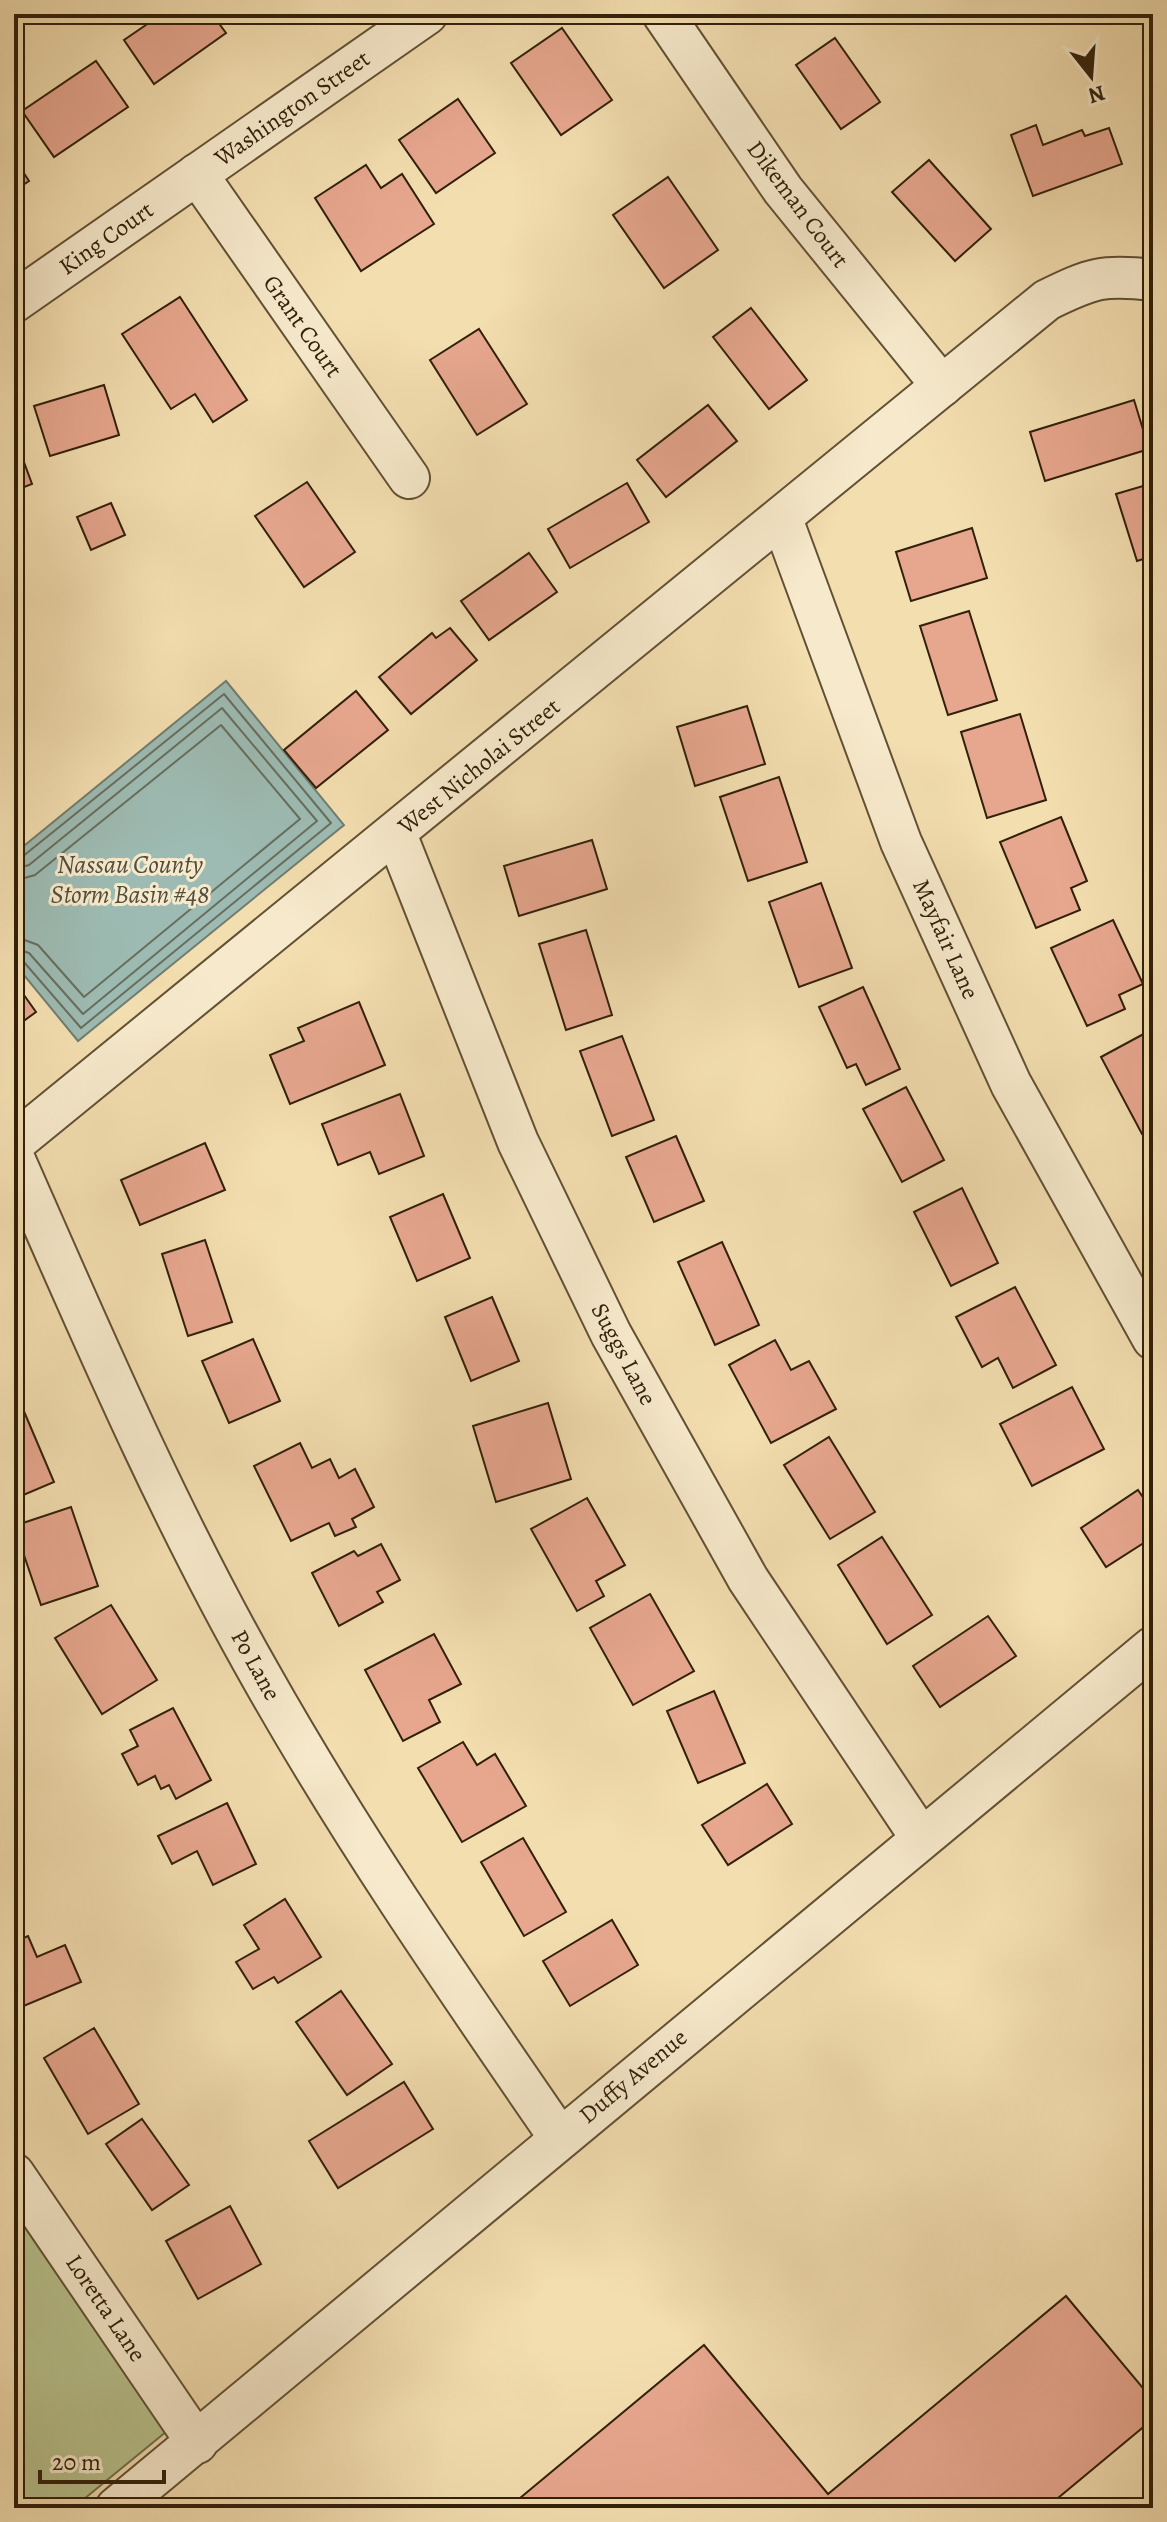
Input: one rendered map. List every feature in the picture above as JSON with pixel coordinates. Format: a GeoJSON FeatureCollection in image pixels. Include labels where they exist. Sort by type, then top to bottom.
{"type":"FeatureCollection","features":[{"type":"Feature","properties":{"kind":"street","name":"Washington Street"},"geometry":{"type":"LineString","coordinates":[[197,174],[427,14]]}},
{"type":"Feature","properties":{"kind":"street","name":"Dikeman Court"},"geometry":{"type":"LineString","coordinates":[[663,14],[783,190],[942,386]]}},
{"type":"Feature","properties":{"kind":"street","name":"King Court"},"geometry":{"type":"LineString","coordinates":[[14,302],[197,174]]}},
{"type":"Feature","properties":{"kind":"street","name":"Grant Court"},"geometry":{"type":"LineString","coordinates":[[197,174],[409,478]]}},
{"type":"Feature","properties":{"kind":"street","name":"West Nicholai Street"},"geometry":{"type":"LineString","coordinates":[[14,1143],[1047,300],[1089,279],[1115,276],[1153,280]]}},
{"type":"Feature","properties":{"kind":"street","name":"Mayfair Lane"},"geometry":{"type":"LineString","coordinates":[[782,519],[908,856],[1011,1084],[1153,1339]]}},
{"type":"Feature","properties":{"kind":"street","name":"Suggs Lane"},"geometry":{"type":"LineString","coordinates":[[396,834],[518,1142],[611,1334],[748,1579],[921,1838]]}},
{"type":"Feature","properties":{"kind":"street","name":"Po Lane"},"geometry":{"type":"LineString","coordinates":[[14,1158],[143,1450],[260,1675],[379,1874],[559,2137]]}},
{"type":"Feature","properties":{"kind":"street","name":"Duffy Avenue"},"geometry":{"type":"LineString","coordinates":[[116,2508],[559,2137],[1153,1647]]}},
{"type":"Feature","properties":{"kind":"street","name":"Loretta Lane"},"geometry":{"type":"LineString","coordinates":[[14,2174],[197,2443]]}},
{"type":"Feature","properties":{"kind":"green space"},"geometry":{"type":"Polygon","coordinates":[[[14,2200],[167,2431],[73,2508],[14,2508],[14,2200]]]}},
{"type":"Feature","properties":{"kind":"water","name":"Nassau County Storm Basin #48"},"geometry":{"type":"Polygon","coordinates":[[[226,681],[344,825],[78,1041],[14,963],[14,854],[226,681]]]}},
{"type":"Feature","properties":{"kind":"building"},"geometry":{"type":"Polygon","coordinates":[[[162,14],[212,14],[226,33],[154,84],[124,40],[162,14]]]}},
{"type":"Feature","properties":{"kind":"building"},"geometry":{"type":"Polygon","coordinates":[[[562,28],[612,100],[561,135],[511,63],[562,28]]]}},
{"type":"Feature","properties":{"kind":"building"},"geometry":{"type":"Polygon","coordinates":[[[835,38],[880,102],[841,129],[796,65],[835,38]]]}},
{"type":"Feature","properties":{"kind":"building"},"geometry":{"type":"Polygon","coordinates":[[[96,61],[128,107],[54,157],[22,111],[96,61]]]}},
{"type":"Feature","properties":{"kind":"building"},"geometry":{"type":"Polygon","coordinates":[[[458,99],[495,153],[436,193],[399,140],[458,99]]]}},
{"type":"Feature","properties":{"kind":"building"},"geometry":{"type":"Polygon","coordinates":[[[1036,125],[1043,145],[1082,130],[1085,136],[1109,128],[1122,164],[1033,196],[1011,135],[1036,125]]]}},
{"type":"Feature","properties":{"kind":"building"},"geometry":{"type":"Polygon","coordinates":[[[14,158],[29,181],[14,191],[14,158]]]}},
{"type":"Feature","properties":{"kind":"building"},"geometry":{"type":"Polygon","coordinates":[[[929,160],[991,229],[955,261],[892,192],[929,160]]]}},
{"type":"Feature","properties":{"kind":"building"},"geometry":{"type":"Polygon","coordinates":[[[366,165],[381,188],[402,174],[434,224],[361,271],[315,198],[366,165]]]}},
{"type":"Feature","properties":{"kind":"building"},"geometry":{"type":"Polygon","coordinates":[[[668,177],[718,250],[664,288],[613,215],[668,177]]]}},
{"type":"Feature","properties":{"kind":"building"},"geometry":{"type":"Polygon","coordinates":[[[180,297],[247,400],[213,422],[195,394],[171,409],[122,334],[180,297]]]}},
{"type":"Feature","properties":{"kind":"building"},"geometry":{"type":"Polygon","coordinates":[[[751,308],[807,380],[769,409],[713,337],[751,308]]]}},
{"type":"Feature","properties":{"kind":"building"},"geometry":{"type":"Polygon","coordinates":[[[479,329],[527,404],[477,435],[430,360],[479,329]]]}},
{"type":"Feature","properties":{"kind":"building"},"geometry":{"type":"Polygon","coordinates":[[[104,385],[119,435],[50,456],[34,406],[104,385]]]}},
{"type":"Feature","properties":{"kind":"building"},"geometry":{"type":"Polygon","coordinates":[[[1134,400],[1149,449],[1045,481],[1030,432],[1134,400]]]}},
{"type":"Feature","properties":{"kind":"building"},"geometry":{"type":"Polygon","coordinates":[[[708,405],[737,441],[666,497],[637,460],[708,405]]]}},
{"type":"Feature","properties":{"kind":"building"},"geometry":{"type":"Polygon","coordinates":[[[14,435],[32,484],[14,491],[14,435]]]}},
{"type":"Feature","properties":{"kind":"building"},"geometry":{"type":"Polygon","coordinates":[[[307,482],[355,552],[304,587],[255,516],[307,482]]]}},
{"type":"Feature","properties":{"kind":"building"},"geometry":{"type":"Polygon","coordinates":[[[627,483],[649,522],[570,568],[548,529],[627,483]]]}},
{"type":"Feature","properties":{"kind":"building"},"geometry":{"type":"Polygon","coordinates":[[[1153,483],[1153,556],[1137,561],[1116,494],[1153,483]]]}},
{"type":"Feature","properties":{"kind":"building"},"geometry":{"type":"Polygon","coordinates":[[[111,503],[125,535],[91,550],[77,517],[111,503]]]}},
{"type":"Feature","properties":{"kind":"building"},"geometry":{"type":"Polygon","coordinates":[[[972,528],[987,578],[911,601],[896,552],[972,528]]]}},
{"type":"Feature","properties":{"kind":"building"},"geometry":{"type":"Polygon","coordinates":[[[529,553],[557,592],[489,640],[461,601],[529,553]]]}},
{"type":"Feature","properties":{"kind":"building"},"geometry":{"type":"Polygon","coordinates":[[[969,611],[997,700],[948,715],[920,626],[969,611]]]}},
{"type":"Feature","properties":{"kind":"building"},"geometry":{"type":"Polygon","coordinates":[[[450,628],[477,660],[411,714],[379,677],[432,633],[436,638],[450,628]]]}},
{"type":"Feature","properties":{"kind":"building"},"geometry":{"type":"Polygon","coordinates":[[[356,691],[388,730],[316,788],[284,750],[356,691]]]}},
{"type":"Feature","properties":{"kind":"building"},"geometry":{"type":"Polygon","coordinates":[[[747,706],[765,764],[695,786],[677,727],[747,706]]]}},
{"type":"Feature","properties":{"kind":"building"},"geometry":{"type":"Polygon","coordinates":[[[1020,714],[1046,800],[987,818],[961,732],[1020,714]]]}},
{"type":"Feature","properties":{"kind":"building"},"geometry":{"type":"Polygon","coordinates":[[[779,777],[807,862],[748,881],[720,797],[779,777]]]}},
{"type":"Feature","properties":{"kind":"building"},"geometry":{"type":"Polygon","coordinates":[[[1061,817],[1087,881],[1071,888],[1080,910],[1036,928],[1000,842],[1061,817]]]}},
{"type":"Feature","properties":{"kind":"building"},"geometry":{"type":"Polygon","coordinates":[[[592,840],[607,889],[519,916],[504,866],[592,840]]]}},
{"type":"Feature","properties":{"kind":"building"},"geometry":{"type":"Polygon","coordinates":[[[821,883],[852,968],[799,987],[769,902],[821,883]]]}},
{"type":"Feature","properties":{"kind":"building"},"geometry":{"type":"Polygon","coordinates":[[[1113,920],[1143,984],[1119,995],[1125,1009],[1087,1026],[1051,948],[1113,920]]]}},
{"type":"Feature","properties":{"kind":"building"},"geometry":{"type":"Polygon","coordinates":[[[586,930],[612,1015],[566,1030],[539,944],[586,930]]]}},
{"type":"Feature","properties":{"kind":"building"},"geometry":{"type":"Polygon","coordinates":[[[14,981],[36,1012],[14,1028],[14,981]]]}},
{"type":"Feature","properties":{"kind":"building"},"geometry":{"type":"Polygon","coordinates":[[[863,987],[900,1069],[866,1085],[856,1064],[847,1068],[819,1007],[863,987]]]}},
{"type":"Feature","properties":{"kind":"building"},"geometry":{"type":"Polygon","coordinates":[[[359,1002],[385,1065],[290,1104],[270,1055],[304,1041],[298,1028],[359,1002]]]}},
{"type":"Feature","properties":{"kind":"building"},"geometry":{"type":"Polygon","coordinates":[[[1151,1030],[1153,1129],[1142,1134],[1101,1057],[1151,1030]]]}},
{"type":"Feature","properties":{"kind":"building"},"geometry":{"type":"Polygon","coordinates":[[[622,1036],[654,1120],[612,1136],[580,1051],[622,1036]]]}},
{"type":"Feature","properties":{"kind":"building"},"geometry":{"type":"Polygon","coordinates":[[[906,1087],[944,1160],[902,1182],[863,1109],[906,1087]]]}},
{"type":"Feature","properties":{"kind":"building"},"geometry":{"type":"Polygon","coordinates":[[[400,1094],[424,1156],[379,1174],[370,1152],[338,1165],[322,1124],[400,1094]]]}},
{"type":"Feature","properties":{"kind":"building"},"geometry":{"type":"Polygon","coordinates":[[[676,1136],[704,1201],[654,1222],[626,1157],[676,1136]]]}},
{"type":"Feature","properties":{"kind":"building"},"geometry":{"type":"Polygon","coordinates":[[[205,1143],[225,1190],[140,1225],[121,1180],[205,1143]]]}},
{"type":"Feature","properties":{"kind":"building"},"geometry":{"type":"Polygon","coordinates":[[[962,1188],[998,1263],[951,1286],[914,1212],[962,1188]]]}},
{"type":"Feature","properties":{"kind":"building"},"geometry":{"type":"Polygon","coordinates":[[[443,1194],[470,1258],[417,1281],[390,1217],[443,1194]]]}},
{"type":"Feature","properties":{"kind":"building"},"geometry":{"type":"Polygon","coordinates":[[[205,1240],[232,1322],[188,1336],[162,1254],[205,1240]]]}},
{"type":"Feature","properties":{"kind":"building"},"geometry":{"type":"Polygon","coordinates":[[[722,1242],[759,1325],[715,1345],[678,1262],[722,1242]]]}},
{"type":"Feature","properties":{"kind":"building"},"geometry":{"type":"Polygon","coordinates":[[[1015,1287],[1056,1365],[1013,1388],[998,1358],[982,1367],[956,1317],[1015,1287]]]}},
{"type":"Feature","properties":{"kind":"building"},"geometry":{"type":"Polygon","coordinates":[[[492,1297],[519,1361],[471,1381],[445,1317],[492,1297]]]}},
{"type":"Feature","properties":{"kind":"building"},"geometry":{"type":"Polygon","coordinates":[[[253,1339],[280,1401],[229,1423],[202,1361],[253,1339]]]}},
{"type":"Feature","properties":{"kind":"building"},"geometry":{"type":"Polygon","coordinates":[[[775,1340],[791,1370],[809,1361],[836,1409],[771,1443],[729,1365],[775,1340]]]}},
{"type":"Feature","properties":{"kind":"building"},"geometry":{"type":"Polygon","coordinates":[[[1072,1387],[1104,1449],[1032,1486],[1000,1424],[1072,1387]]]}},
{"type":"Feature","properties":{"kind":"building"},"geometry":{"type":"Polygon","coordinates":[[[20,1402],[54,1482],[14,1499],[14,1405],[20,1402]]]}},
{"type":"Feature","properties":{"kind":"building"},"geometry":{"type":"Polygon","coordinates":[[[548,1403],[571,1479],[496,1502],[473,1426],[548,1403]]]}},
{"type":"Feature","properties":{"kind":"building"},"geometry":{"type":"Polygon","coordinates":[[[829,1437],[875,1512],[830,1539],[784,1465],[829,1437]]]}},
{"type":"Feature","properties":{"kind":"building"},"geometry":{"type":"Polygon","coordinates":[[[300,1443],[312,1468],[330,1459],[339,1478],[355,1469],[374,1507],[352,1519],[356,1527],[335,1536],[329,1523],[291,1541],[254,1466],[300,1443]]]}},
{"type":"Feature","properties":{"kind":"building"},"geometry":{"type":"Polygon","coordinates":[[[1138,1490],[1153,1512],[1153,1537],[1106,1567],[1081,1528],[1138,1490]]]}},
{"type":"Feature","properties":{"kind":"building"},"geometry":{"type":"Polygon","coordinates":[[[587,1498],[625,1565],[596,1581],[604,1596],[577,1611],[531,1529],[587,1498]]]}},
{"type":"Feature","properties":{"kind":"building"},"geometry":{"type":"Polygon","coordinates":[[[71,1507],[98,1586],[41,1605],[14,1526],[71,1507]]]}},
{"type":"Feature","properties":{"kind":"building"},"geometry":{"type":"Polygon","coordinates":[[[882,1537],[932,1615],[887,1644],[838,1565],[882,1537]]]}},
{"type":"Feature","properties":{"kind":"building"},"geometry":{"type":"Polygon","coordinates":[[[381,1544],[400,1580],[377,1592],[383,1602],[339,1626],[312,1573],[354,1551],[358,1556],[381,1544]]]}},
{"type":"Feature","properties":{"kind":"building"},"geometry":{"type":"Polygon","coordinates":[[[650,1594],[694,1671],[633,1705],[590,1628],[650,1594]]]}},
{"type":"Feature","properties":{"kind":"building"},"geometry":{"type":"Polygon","coordinates":[[[111,1605],[157,1680],[102,1714],[55,1638],[111,1605]]]}},
{"type":"Feature","properties":{"kind":"building"},"geometry":{"type":"Polygon","coordinates":[[[988,1616],[1016,1656],[940,1707],[913,1666],[988,1616]]]}},
{"type":"Feature","properties":{"kind":"building"},"geometry":{"type":"Polygon","coordinates":[[[434,1634],[461,1684],[429,1700],[440,1722],[403,1741],[365,1670],[434,1634]]]}},
{"type":"Feature","properties":{"kind":"building"},"geometry":{"type":"Polygon","coordinates":[[[714,1691],[745,1763],[698,1783],[667,1711],[714,1691]]]}},
{"type":"Feature","properties":{"kind":"building"},"geometry":{"type":"Polygon","coordinates":[[[173,1708],[211,1780],[176,1799],[169,1785],[161,1789],[155,1776],[138,1785],[122,1754],[138,1746],[130,1730],[173,1708]]]}},
{"type":"Feature","properties":{"kind":"building"},"geometry":{"type":"Polygon","coordinates":[[[463,1742],[477,1765],[495,1754],[526,1806],[462,1842],[418,1768],[463,1742]]]}},
{"type":"Feature","properties":{"kind":"building"},"geometry":{"type":"Polygon","coordinates":[[[767,1784],[792,1824],[728,1865],[702,1825],[767,1784]]]}},
{"type":"Feature","properties":{"kind":"building"},"geometry":{"type":"Polygon","coordinates":[[[227,1803],[256,1864],[213,1885],[197,1851],[172,1864],[158,1836],[227,1803]]]}},
{"type":"Feature","properties":{"kind":"building"},"geometry":{"type":"Polygon","coordinates":[[[523,1838],[566,1912],[524,1936],[481,1862],[523,1838]]]}},
{"type":"Feature","properties":{"kind":"building"},"geometry":{"type":"Polygon","coordinates":[[[285,1899],[321,1957],[278,1983],[274,1977],[253,1989],[236,1962],[259,1949],[244,1925],[285,1899]]]}},
{"type":"Feature","properties":{"kind":"building"},"geometry":{"type":"Polygon","coordinates":[[[612,1920],[638,1965],[570,2006],[543,1961],[612,1920]]]}},
{"type":"Feature","properties":{"kind":"building"},"geometry":{"type":"Polygon","coordinates":[[[28,1936],[37,1957],[65,1945],[81,1982],[14,2010],[14,1942],[28,1936]]]}},
{"type":"Feature","properties":{"kind":"building"},"geometry":{"type":"Polygon","coordinates":[[[341,1991],[392,2064],[347,2095],[296,2022],[341,1991]]]}},
{"type":"Feature","properties":{"kind":"building"},"geometry":{"type":"Polygon","coordinates":[[[94,2028],[139,2104],[88,2134],[44,2058],[94,2028]]]}},
{"type":"Feature","properties":{"kind":"building"},"geometry":{"type":"Polygon","coordinates":[[[404,2082],[433,2129],[338,2188],[309,2141],[404,2082]]]}},
{"type":"Feature","properties":{"kind":"building"},"geometry":{"type":"Polygon","coordinates":[[[142,2119],[189,2185],[152,2210],[106,2144],[142,2119]]]}},
{"type":"Feature","properties":{"kind":"building"},"geometry":{"type":"Polygon","coordinates":[[[230,2206],[261,2264],[198,2299],[166,2241],[230,2206]]]}},
{"type":"Feature","properties":{"kind":"building"},"geometry":{"type":"Polygon","coordinates":[[[1066,2296],[1153,2400],[1153,2419],[1046,2508],[508,2508],[704,2345],[828,2494],[1066,2296]]]}}]}
